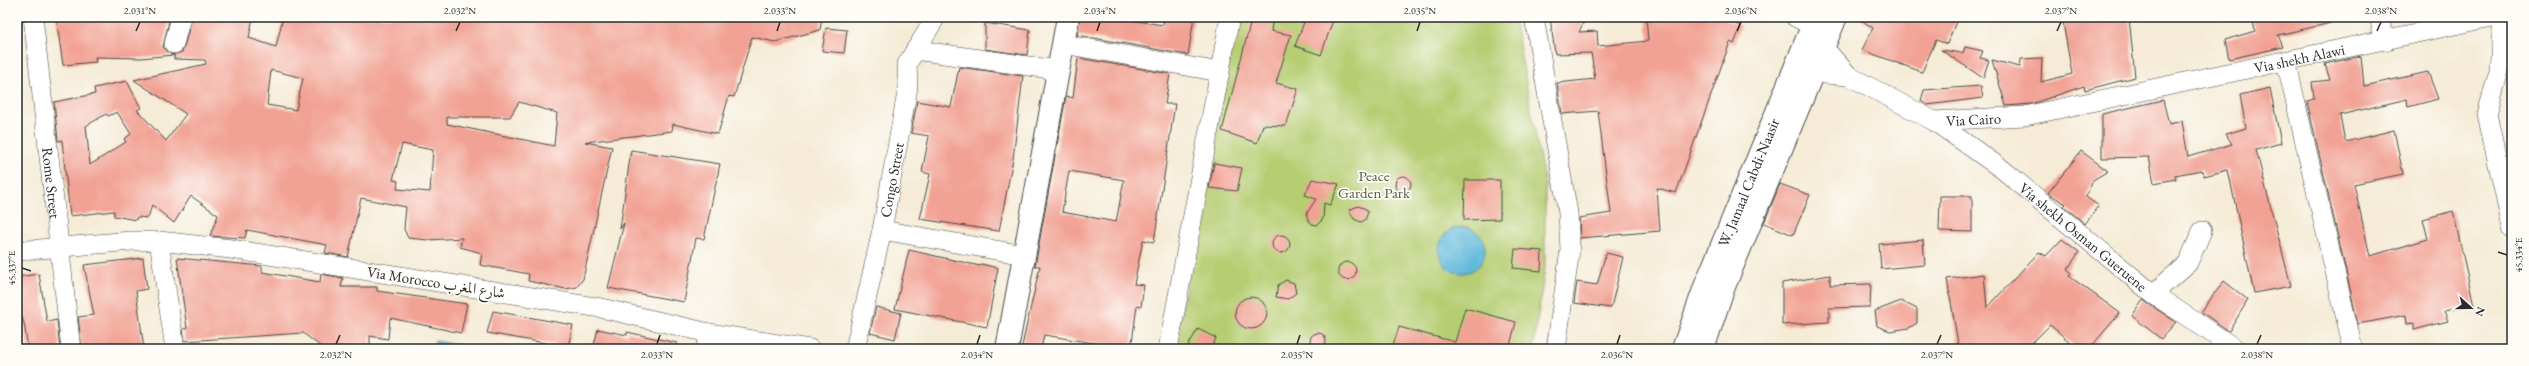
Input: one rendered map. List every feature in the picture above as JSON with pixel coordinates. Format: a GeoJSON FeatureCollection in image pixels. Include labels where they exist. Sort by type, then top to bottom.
{"type":"FeatureCollection","features":[{"type":"Feature","properties":{"kind":"main road"},"geometry":{"type":"LineString","coordinates":[[1007,349],[1057,70],[1068,17]]}},
{"type":"Feature","properties":{"kind":"main road","name":"W. Jamaal Cabdi-Naasir"},"geometry":{"type":"LineString","coordinates":[[1683,349],[1714,286],[1805,69],[1817,28]]}},
{"type":"Feature","properties":{"kind":"main road","name":"W. Jamaal Cabdi-Naasir"},"geometry":{"type":"LineString","coordinates":[[1703,349],[1714,286]]}},
{"type":"Feature","properties":{"kind":"street","name":"Rome Street"},"geometry":{"type":"LineString","coordinates":[[33,17],[71,349]]}},
{"type":"Feature","properties":{"kind":"street"},"geometry":{"type":"LineString","coordinates":[[174,44],[181,17]]}},
{"type":"Feature","properties":{"kind":"street","name":"Congo Street"},"geometry":{"type":"LineString","coordinates":[[855,349],[882,230],[908,87],[907,64],[936,17]]}},
{"type":"Feature","properties":{"kind":"street"},"geometry":{"type":"LineString","coordinates":[[1168,349],[1230,17]]}},
{"type":"Feature","properties":{"kind":"street"},"geometry":{"type":"LineString","coordinates":[[1534,17],[1568,221],[1568,264],[1556,349]]}},
{"type":"Feature","properties":{"kind":"street"},"geometry":{"type":"LineString","coordinates":[[2379,17],[2386,41]]}},
{"type":"Feature","properties":{"kind":"street","name":"Via shekh Alawi"},"geometry":{"type":"LineString","coordinates":[[2107,97],[2386,41],[2492,17]]}},
{"type":"Feature","properties":{"kind":"street"},"geometry":{"type":"LineString","coordinates":[[2503,17],[2498,71],[2487,114],[2512,228]]}},
{"type":"Feature","properties":{"kind":"street","name":"Via Cairo"},"geometry":{"type":"LineString","coordinates":[[1817,28],[1849,76]]}},
{"type":"Feature","properties":{"kind":"street"},"geometry":{"type":"LineString","coordinates":[[1062,44],[1220,72]]}},
{"type":"Feature","properties":{"kind":"street"},"geometry":{"type":"LineString","coordinates":[[915,50],[1057,70]]}},
{"type":"Feature","properties":{"kind":"street"},"geometry":{"type":"LineString","coordinates":[[2286,61],[2353,349]]}},
{"type":"Feature","properties":{"kind":"street","name":"Via Cairo"},"geometry":{"type":"LineString","coordinates":[[1805,69],[1849,76],[1934,121],[2025,116],[2107,97]]}},
{"type":"Feature","properties":{"kind":"street","name":"Via shekh Osman Gueruene"},"geometry":{"type":"LineString","coordinates":[[1934,121],[2002,169],[2153,294],[2236,349]]}},
{"type":"Feature","properties":{"kind":"street"},"geometry":{"type":"LineString","coordinates":[[882,230],[1024,255]]}},
{"type":"Feature","properties":{"kind":"street"},"geometry":{"type":"LineString","coordinates":[[2153,294],[2188,263],[2202,231]]}},
{"type":"Feature","properties":{"kind":"street","name":"Via Morocco شارع المغرب"},"geometry":{"type":"LineString","coordinates":[[17,251],[131,241],[159,241],[231,248],[601,308],[708,341],[810,349]]}},
{"type":"Feature","properties":{"kind":"street"},"geometry":{"type":"LineString","coordinates":[[159,241],[175,349]]}},
{"type":"Feature","properties":{"kind":"green space","name":"Peace Garden Park"},"geometry":{"type":"Polygon","coordinates":[[[1237,17],[1514,17],[1545,186],[1545,268],[1533,349],[1174,349],[1237,17]]]}},
{"type":"Feature","properties":{"kind":"water"},"geometry":{"type":"Polygon","coordinates":[[[1462,227],[1475,231],[1481,237],[1485,250],[1481,263],[1475,269],[1462,273],[1449,269],[1443,263],[1439,250],[1443,237],[1449,231],[1462,227]]]}},
{"type":"Feature","properties":{"kind":"water"},"geometry":{"type":"Polygon","coordinates":[[[435,341],[480,349],[433,349],[435,341]]]}},
{"type":"Feature","properties":{"kind":"building"},"geometry":{"type":"Polygon","coordinates":[[[56,17],[103,17],[138,21],[139,17],[170,17],[163,47],[172,55],[182,52],[192,17],[253,17],[249,38],[276,47],[283,17],[700,17],[715,21],[716,17],[822,17],[820,30],[775,42],[752,37],[734,97],[729,96],[718,134],[673,124],[672,131],[585,142],[612,147],[583,279],[577,287],[566,289],[528,281],[529,274],[480,265],[482,253],[460,247],[462,238],[428,240],[408,238],[404,229],[406,207],[361,198],[348,257],[325,253],[327,245],[247,230],[245,238],[210,236],[218,215],[191,196],[174,223],[152,205],[148,218],[137,217],[136,220],[114,216],[114,211],[70,216],[62,140],[58,141],[54,102],[95,94],[94,88],[127,81],[141,108],[137,110],[166,141],[186,114],[134,80],[206,64],[205,60],[174,59],[174,55],[141,58],[95,57],[96,62],[63,65],[56,17]],[[271,70],[267,105],[296,110],[303,78],[271,70]],[[519,102],[510,117],[447,117],[447,124],[554,146],[557,113],[519,102]],[[117,112],[108,116],[106,114],[86,126],[90,165],[126,142],[124,139],[131,134],[117,112]],[[402,144],[393,180],[398,181],[397,189],[430,192],[433,150],[402,144]]]}},
{"type":"Feature","properties":{"kind":"building"},"geometry":{"type":"Polygon","coordinates":[[[1080,17],[1111,17],[1163,25],[1164,17],[1194,17],[1188,55],[1077,35],[1080,17]]]}},
{"type":"Feature","properties":{"kind":"building"},"geometry":{"type":"Polygon","coordinates":[[[1252,17],[1273,17],[1271,31],[1291,35],[1276,83],[1298,89],[1286,126],[1263,125],[1257,143],[1222,131],[1252,17]]]}},
{"type":"Feature","properties":{"kind":"building"},"geometry":{"type":"Polygon","coordinates":[[[1306,17],[1334,17],[1321,55],[1295,46],[1306,17]]]}},
{"type":"Feature","properties":{"kind":"building"},"geometry":{"type":"Polygon","coordinates":[[[1550,17],[1586,17],[1579,32],[1597,31],[1598,46],[1648,41],[1646,17],[1717,17],[1741,26],[1734,44],[1730,42],[1676,193],[1657,188],[1660,231],[1580,238],[1579,218],[1611,213],[1598,111],[1562,114],[1557,83],[1595,79],[1591,53],[1555,54],[1550,17]]]}},
{"type":"Feature","properties":{"kind":"building"},"geometry":{"type":"Polygon","coordinates":[[[1857,17],[1958,17],[1947,44],[1936,40],[1922,72],[1862,50],[1873,28],[1857,17]]]}},
{"type":"Feature","properties":{"kind":"building"},"geometry":{"type":"Polygon","coordinates":[[[2062,17],[2129,17],[2135,77],[2085,90],[2084,86],[2031,104],[2006,106],[1992,60],[2020,67],[2021,59],[2042,58],[2041,82],[2072,74],[2062,17]]]}},
{"type":"Feature","properties":{"kind":"building"},"geometry":{"type":"Polygon","coordinates":[[[2252,17],[2330,17],[2331,23],[2278,35],[2283,47],[2229,59],[2225,40],[2255,31],[2252,17]]]}},
{"type":"Feature","properties":{"kind":"building"},"geometry":{"type":"Polygon","coordinates":[[[985,23],[1030,30],[1027,55],[985,49],[985,23]]]}},
{"type":"Feature","properties":{"kind":"building"},"geometry":{"type":"Polygon","coordinates":[[[826,28],[847,30],[844,53],[822,51],[826,28]]]}},
{"type":"Feature","properties":{"kind":"building"},"geometry":{"type":"Polygon","coordinates":[[[1965,47],[1983,51],[1980,58],[1989,60],[1983,78],[1941,50],[1963,53],[1965,47]]]}},
{"type":"Feature","properties":{"kind":"building"},"geometry":{"type":"Polygon","coordinates":[[[2361,56],[2364,86],[2428,72],[2438,99],[2408,107],[2407,99],[2340,115],[2345,142],[2394,130],[2403,174],[2354,184],[2370,256],[2428,239],[2423,219],[2453,211],[2474,305],[2444,311],[2448,321],[2414,330],[2414,323],[2407,324],[2406,315],[2358,324],[2307,101],[2314,99],[2312,82],[2330,80],[2325,64],[2361,56]]]}},
{"type":"Feature","properties":{"kind":"building"},"geometry":{"type":"Polygon","coordinates":[[[1078,58],[1170,74],[1165,104],[1175,104],[1154,242],[1143,240],[1134,284],[1144,285],[1141,307],[1137,306],[1131,349],[1044,335],[1041,349],[1022,346],[1040,266],[1035,266],[1066,96],[1073,98],[1078,58]],[[1069,171],[1062,212],[1116,222],[1124,180],[1069,171]]]}},
{"type":"Feature","properties":{"kind":"building"},"geometry":{"type":"Polygon","coordinates":[[[959,67],[1023,76],[1013,159],[999,231],[920,219],[930,174],[922,172],[929,136],[911,133],[917,101],[951,107],[959,67]]]}},
{"type":"Feature","properties":{"kind":"building"},"geometry":{"type":"Polygon","coordinates":[[[1981,86],[1983,98],[1927,105],[1921,101],[1924,90],[1981,86]]]}},
{"type":"Feature","properties":{"kind":"building"},"geometry":{"type":"Polygon","coordinates":[[[2270,88],[2281,143],[2256,150],[2291,286],[2254,293],[2228,170],[2204,176],[2202,170],[2175,175],[2176,179],[2154,183],[2149,157],[2102,158],[2102,114],[2163,100],[2169,124],[2182,121],[2188,157],[2232,144],[2226,134],[2246,128],[2240,95],[2270,88]]]}},
{"type":"Feature","properties":{"kind":"building"},"geometry":{"type":"Polygon","coordinates":[[[631,150],[720,164],[704,239],[696,238],[684,302],[608,288],[624,223],[620,229],[631,150]]]}},
{"type":"Feature","properties":{"kind":"building"},"geometry":{"type":"Polygon","coordinates":[[[2081,151],[2108,171],[2093,180],[2086,197],[2099,206],[2085,224],[2064,206],[2066,204],[2048,193],[2081,151]]]}},
{"type":"Feature","properties":{"kind":"building"},"geometry":{"type":"Polygon","coordinates":[[[1214,163],[1242,168],[1237,191],[1209,188],[1214,163]]]}},
{"type":"Feature","properties":{"kind":"building"},"geometry":{"type":"Polygon","coordinates":[[[1403,176],[1410,181],[1411,184],[1406,191],[1403,192],[1396,187],[1395,184],[1400,177],[1403,176]]]}},
{"type":"Feature","properties":{"kind":"building"},"geometry":{"type":"Polygon","coordinates":[[[1312,179],[1339,184],[1330,205],[1324,203],[1323,219],[1317,225],[1312,224],[1307,218],[1307,213],[1316,199],[1305,195],[1312,179]]]}},
{"type":"Feature","properties":{"kind":"building"},"geometry":{"type":"Polygon","coordinates":[[[1465,180],[1500,180],[1500,219],[1464,220],[1465,180]]]}},
{"type":"Feature","properties":{"kind":"building"},"geometry":{"type":"Polygon","coordinates":[[[1780,184],[1810,195],[1793,235],[1764,223],[1780,184]]]}},
{"type":"Feature","properties":{"kind":"building"},"geometry":{"type":"Polygon","coordinates":[[[1940,196],[1972,196],[1972,232],[1939,231],[1940,196]]]}},
{"type":"Feature","properties":{"kind":"building"},"geometry":{"type":"Polygon","coordinates":[[[1358,206],[1366,209],[1368,212],[1365,220],[1361,222],[1354,219],[1349,210],[1358,206]]]}},
{"type":"Feature","properties":{"kind":"building"},"geometry":{"type":"Polygon","coordinates":[[[1277,235],[1285,235],[1290,240],[1288,251],[1285,253],[1277,253],[1272,248],[1272,240],[1277,235]]]}},
{"type":"Feature","properties":{"kind":"building"},"geometry":{"type":"Polygon","coordinates":[[[2062,239],[2079,252],[2067,270],[2071,273],[2069,276],[2120,313],[2089,349],[2078,349],[2050,325],[2026,349],[1959,349],[1947,279],[1984,274],[1987,308],[2039,252],[2046,256],[2062,239]]]}},
{"type":"Feature","properties":{"kind":"building"},"geometry":{"type":"Polygon","coordinates":[[[1923,240],[1925,265],[1881,269],[1879,244],[1923,240]]]}},
{"type":"Feature","properties":{"kind":"building"},"geometry":{"type":"Polygon","coordinates":[[[1515,249],[1542,251],[1541,271],[1513,268],[1515,249]]]}},
{"type":"Feature","properties":{"kind":"building"},"geometry":{"type":"Polygon","coordinates":[[[909,250],[980,266],[981,264],[998,268],[987,327],[895,309],[909,250]]]}},
{"type":"Feature","properties":{"kind":"building"},"geometry":{"type":"Polygon","coordinates":[[[1606,253],[1623,257],[1611,308],[1574,303],[1577,282],[1597,285],[1606,253]]]}},
{"type":"Feature","properties":{"kind":"building"},"geometry":{"type":"Polygon","coordinates":[[[143,258],[147,289],[136,291],[144,349],[82,349],[78,317],[94,315],[84,265],[143,258]]]}},
{"type":"Feature","properties":{"kind":"building"},"geometry":{"type":"Polygon","coordinates":[[[177,258],[262,266],[262,272],[320,282],[321,274],[343,278],[341,287],[377,287],[377,291],[467,304],[461,333],[390,318],[388,339],[370,336],[370,349],[324,349],[303,333],[185,341],[183,329],[187,328],[177,258]]]}},
{"type":"Feature","properties":{"kind":"building"},"geometry":{"type":"Polygon","coordinates":[[[1347,262],[1351,263],[1355,267],[1355,275],[1351,279],[1347,280],[1343,279],[1339,275],[1338,271],[1339,267],[1343,263],[1347,262]]]}},
{"type":"Feature","properties":{"kind":"building"},"geometry":{"type":"Polygon","coordinates":[[[39,274],[47,322],[57,320],[60,349],[28,349],[24,323],[17,303],[17,277],[39,274]]]}},
{"type":"Feature","properties":{"kind":"building"},"geometry":{"type":"Polygon","coordinates":[[[1830,275],[1830,285],[1871,284],[1870,307],[1829,308],[1829,322],[1782,325],[1782,283],[1830,275]]]}},
{"type":"Feature","properties":{"kind":"building"},"geometry":{"type":"Polygon","coordinates":[[[1286,280],[1294,283],[1296,293],[1288,299],[1276,297],[1278,285],[1286,280]]]}},
{"type":"Feature","properties":{"kind":"building"},"geometry":{"type":"Polygon","coordinates":[[[2224,281],[2248,300],[2229,331],[2201,312],[2224,281]]]}},
{"type":"Feature","properties":{"kind":"building"},"geometry":{"type":"Polygon","coordinates":[[[1248,297],[1254,297],[1263,301],[1267,313],[1263,325],[1254,329],[1248,329],[1239,325],[1235,316],[1235,310],[1239,301],[1248,297]]]}},
{"type":"Feature","properties":{"kind":"building"},"geometry":{"type":"Polygon","coordinates":[[[2143,300],[2176,322],[2161,339],[2132,316],[2143,300]]]}},
{"type":"Feature","properties":{"kind":"building"},"geometry":{"type":"Polygon","coordinates":[[[1901,301],[1917,309],[1917,323],[1909,328],[1890,331],[1877,326],[1875,311],[1901,301]]]}},
{"type":"Feature","properties":{"kind":"building"},"geometry":{"type":"Polygon","coordinates":[[[876,307],[901,313],[895,339],[870,333],[876,307]]]}},
{"type":"Feature","properties":{"kind":"building"},"geometry":{"type":"Polygon","coordinates":[[[1465,308],[1516,322],[1509,349],[1392,349],[1399,327],[1455,342],[1465,308]]]}},
{"type":"Feature","properties":{"kind":"building"},"geometry":{"type":"Polygon","coordinates":[[[493,311],[573,325],[568,347],[487,333],[493,311]]]}},
{"type":"Feature","properties":{"kind":"building"},"geometry":{"type":"Polygon","coordinates":[[[598,329],[627,335],[627,332],[677,343],[676,349],[593,349],[598,329]]]}},
{"type":"Feature","properties":{"kind":"building"},"geometry":{"type":"Polygon","coordinates":[[[1198,329],[1216,338],[1211,349],[1186,349],[1198,329]]]}},
{"type":"Feature","properties":{"kind":"building"},"geometry":{"type":"Polygon","coordinates":[[[1315,333],[1321,333],[1326,338],[1324,347],[1321,349],[1315,349],[1310,344],[1310,338],[1315,333]]]}}]}
